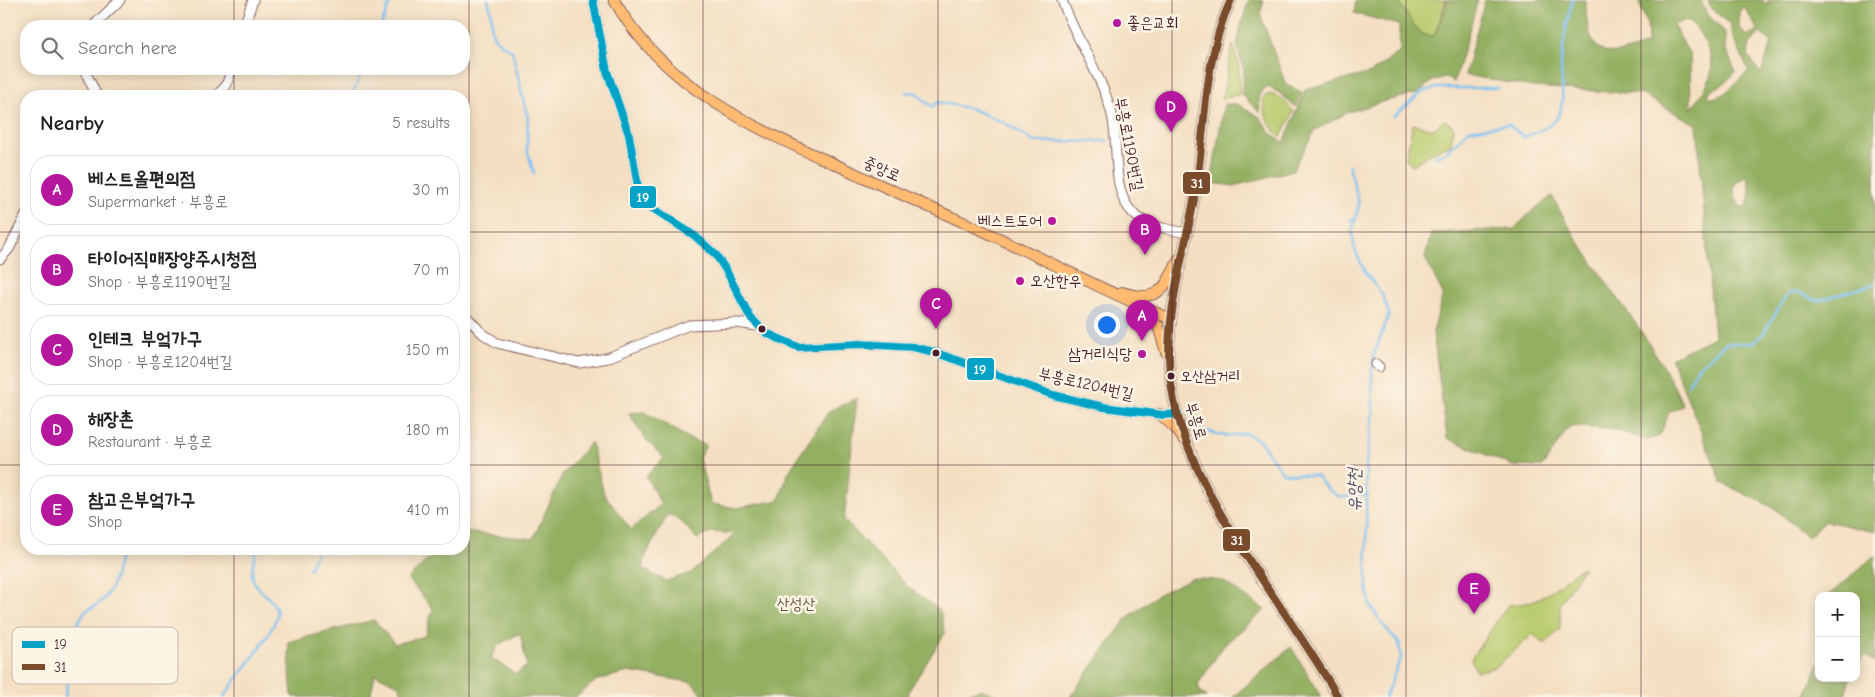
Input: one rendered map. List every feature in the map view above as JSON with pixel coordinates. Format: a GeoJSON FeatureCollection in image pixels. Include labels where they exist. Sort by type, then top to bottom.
{"type":"FeatureCollection","features":[{"type":"Feature","properties":{"kind":"main road","name":"중앙로"},"geometry":{"type":"LineString","coordinates":[[614,0],[641,38],[665,65],[688,85],[734,116],[1171,320]]}},
{"type":"Feature","properties":{"kind":"main road","name":"부흥로"},"geometry":{"type":"LineString","coordinates":[[1230,0],[1216,40],[1211,64],[1196,190],[1171,320],[1169,365],[1174,398],[1188,446],[1214,500],[1282,609],[1316,658],[1338,697]]}},
{"type":"Feature","properties":{"kind":"main road"},"geometry":{"type":"LineString","coordinates":[[1083,278],[1128,294],[1155,295],[1166,286],[1184,247]]}},
{"type":"Feature","properties":{"kind":"main road"},"geometry":{"type":"LineString","coordinates":[[1119,296],[1146,313],[1158,326],[1169,365]]}},
{"type":"Feature","properties":{"kind":"main road"},"geometry":{"type":"LineString","coordinates":[[1160,414],[1177,430],[1188,446]]}},
{"type":"Feature","properties":{"kind":"street"},"geometry":{"type":"LineString","coordinates":[[99,20],[120,0]]}},
{"type":"Feature","properties":{"kind":"street"},"geometry":{"type":"LineString","coordinates":[[246,20],[253,0]]}},
{"type":"Feature","properties":{"kind":"street","name":"부흥로1204번길"},"geometry":{"type":"LineString","coordinates":[[592,0],[607,71],[629,135],[639,192],[652,208],[696,236],[716,255],[727,272],[750,318],[759,327],[779,340],[798,347],[860,344],[894,345],[921,349],[1053,395],[1104,406],[1160,414],[1178,414]]}},
{"type":"Feature","properties":{"kind":"street","name":"부흥로1190번길"},"geometry":{"type":"LineString","coordinates":[[1062,0],[1112,113],[1122,196],[1131,212],[1146,222],[1187,233]]}},
{"type":"Feature","properties":{"kind":"street"},"geometry":{"type":"LineString","coordinates":[[87,75],[95,90]]}},
{"type":"Feature","properties":{"kind":"street"},"geometry":{"type":"LineString","coordinates":[[222,90],[226,86],[230,75]]}},
{"type":"Feature","properties":{"kind":"street"},"geometry":{"type":"LineString","coordinates":[[0,260],[9,249],[20,227]]}},
{"type":"Feature","properties":{"kind":"street","name":"부흥로1204번길"},"geometry":{"type":"LineString","coordinates":[[470,320],[497,343],[579,363],[607,358],[689,325],[738,323],[759,327]]}},
{"type":"Feature","properties":{"kind":"green space"},"geometry":{"type":"Polygon","coordinates":[[[1249,0],[1264,0],[1260,14],[1286,85],[1302,92],[1296,107],[1278,92],[1268,87],[1259,94],[1260,113],[1242,95],[1244,71],[1237,46],[1249,0]]]}},
{"type":"Feature","properties":{"kind":"green space"},"geometry":{"type":"Polygon","coordinates":[[[1356,0],[1397,0],[1420,34],[1434,36],[1446,6],[1446,0],[1478,0],[1454,82],[1444,77],[1431,82],[1417,94],[1388,100],[1349,112],[1315,130],[1293,170],[1234,186],[1211,183],[1224,104],[1237,104],[1260,117],[1269,131],[1284,143],[1305,90],[1371,73],[1400,52],[1399,25],[1354,13],[1356,0]]]}},
{"type":"Feature","properties":{"kind":"green space"},"geometry":{"type":"Polygon","coordinates":[[[1397,0],[1446,0],[1434,37],[1420,34],[1397,0]]]}},
{"type":"Feature","properties":{"kind":"green space"},"geometry":{"type":"Polygon","coordinates":[[[1485,0],[1586,0],[1589,31],[1593,41],[1599,48],[1607,52],[1618,52],[1648,43],[1647,24],[1638,0],[1701,0],[1706,13],[1725,32],[1725,48],[1736,72],[1722,85],[1709,91],[1709,99],[1723,95],[1749,71],[1735,42],[1730,25],[1710,7],[1708,0],[1762,0],[1769,5],[1768,0],[1875,0],[1875,532],[1826,521],[1808,537],[1774,508],[1722,483],[1671,358],[1714,337],[1697,125],[1641,94],[1533,87],[1465,75],[1485,0]],[[1744,7],[1739,11],[1739,28],[1747,36],[1758,30],[1744,7]],[[1686,20],[1673,25],[1690,55],[1691,109],[1708,84],[1712,68],[1711,59],[1703,39],[1694,26],[1686,20]],[[1760,33],[1750,44],[1748,55],[1761,74],[1772,42],[1760,33]],[[1747,175],[1735,184],[1734,194],[1740,207],[1747,206],[1750,193],[1747,175]]]}},
{"type":"Feature","properties":{"kind":"green space"},"geometry":{"type":"Polygon","coordinates":[[[1233,44],[1239,66],[1240,94],[1222,99],[1233,44]]]}},
{"type":"Feature","properties":{"kind":"green space"},"geometry":{"type":"Polygon","coordinates":[[[1271,94],[1282,99],[1294,111],[1281,137],[1269,124],[1265,115],[1263,97],[1271,94]]]}},
{"type":"Feature","properties":{"kind":"green space"},"geometry":{"type":"Polygon","coordinates":[[[1445,120],[1454,127],[1451,144],[1429,154],[1412,166],[1406,158],[1413,124],[1433,129],[1445,120]]]}},
{"type":"Feature","properties":{"kind":"green space"},"geometry":{"type":"Polygon","coordinates":[[[1552,196],[1583,249],[1654,351],[1683,406],[1669,412],[1660,436],[1646,440],[1616,430],[1570,426],[1542,467],[1513,466],[1447,438],[1433,332],[1443,294],[1425,258],[1431,233],[1514,229],[1532,211],[1552,196]]]}},
{"type":"Feature","properties":{"kind":"green space","name":"산성산"},"geometry":{"type":"Polygon","coordinates":[[[857,398],[844,520],[909,588],[940,610],[945,633],[908,692],[909,697],[705,697],[691,682],[628,672],[597,680],[576,697],[404,697],[399,685],[375,674],[370,697],[292,697],[288,642],[374,620],[395,644],[425,636],[433,609],[408,579],[432,555],[470,555],[470,533],[533,539],[563,474],[591,442],[604,494],[631,530],[661,504],[646,476],[664,458],[646,440],[628,413],[645,412],[690,439],[706,445],[699,458],[711,504],[737,508],[779,500],[788,473],[829,411],[857,398]],[[668,514],[646,555],[643,569],[666,581],[691,573],[735,534],[712,532],[697,539],[683,523],[668,514]],[[520,633],[498,645],[491,658],[516,674],[527,666],[520,633]]]}},
{"type":"Feature","properties":{"kind":"green space"},"geometry":{"type":"Polygon","coordinates":[[[1875,555],[1875,663],[1865,655],[1860,661],[1860,592],[1833,592],[1875,555]]]}},
{"type":"Feature","properties":{"kind":"green space"},"geometry":{"type":"Polygon","coordinates":[[[1584,567],[1560,603],[1560,629],[1545,644],[1533,634],[1496,667],[1476,672],[1471,659],[1508,605],[1522,604],[1541,597],[1584,567]]]}},
{"type":"Feature","properties":{"kind":"green space"},"geometry":{"type":"Polygon","coordinates":[[[1192,578],[1223,581],[1265,610],[1225,644],[1198,684],[1200,692],[1207,697],[1070,697],[1127,618],[1157,595],[1192,578]]]}},
{"type":"Feature","properties":{"kind":"green space"},"geometry":{"type":"Polygon","coordinates":[[[1291,647],[1322,697],[1233,697],[1291,647]]]}},
{"type":"Feature","properties":{"kind":"green space"},"geometry":{"type":"Polygon","coordinates":[[[1815,673],[1815,682],[1849,682],[1844,697],[1805,697],[1815,673]]]}},
{"type":"Feature","properties":{"kind":"green space"},"geometry":{"type":"Polygon","coordinates":[[[981,689],[1001,697],[955,697],[981,689]]]}},
{"type":"Feature","properties":{"kind":"waterway"},"geometry":{"type":"LineString","coordinates":[[383,20],[391,0]]}},
{"type":"Feature","properties":{"kind":"waterway"},"geometry":{"type":"LineString","coordinates":[[488,0],[491,9],[491,29],[493,34],[496,39],[512,51],[528,119],[527,149],[534,174]]}},
{"type":"Feature","properties":{"kind":"waterway","name":"유양천"},"geometry":{"type":"LineString","coordinates":[[1434,156],[1445,153],[1469,130],[1508,124],[1524,137],[1542,130],[1554,122],[1561,107],[1562,54],[1573,0]]}},
{"type":"Feature","properties":{"kind":"waterway"},"geometry":{"type":"LineString","coordinates":[[354,90],[361,75]]}},
{"type":"Feature","properties":{"kind":"waterway"},"geometry":{"type":"LineString","coordinates":[[1394,116],[1424,91],[1437,88],[1498,88]]}},
{"type":"Feature","properties":{"kind":"waterway"},"geometry":{"type":"LineString","coordinates":[[906,92],[916,93],[932,107],[938,102],[972,109],[1005,123],[1034,142],[1108,141]]}},
{"type":"Feature","properties":{"kind":"waterway","name":"유양천"},"geometry":{"type":"LineString","coordinates":[[1349,165],[1359,204],[1352,232],[1355,250],[1365,272],[1382,294],[1389,314],[1374,355],[1372,371],[1373,414],[1366,464],[1367,587],[1370,605],[1383,625],[1399,643],[1401,658],[1385,697]]}},
{"type":"Feature","properties":{"kind":"waterway"},"geometry":{"type":"LineString","coordinates":[[1350,219],[1356,220]]}},
{"type":"Feature","properties":{"kind":"waterway"},"geometry":{"type":"LineString","coordinates":[[1688,385],[1698,367],[1726,343],[1753,343],[1763,334],[1788,293],[1800,293],[1817,301],[1875,284]]}},
{"type":"Feature","properties":{"kind":"waterway"},"geometry":{"type":"LineString","coordinates":[[1201,429],[1224,435],[1246,433],[1260,441],[1283,473],[1316,476],[1336,495],[1347,497],[1368,495]]}},
{"type":"Feature","properties":{"kind":"waterway"},"geometry":{"type":"LineString","coordinates":[[76,627],[85,611],[102,601],[108,594],[115,578],[121,555]]}},
{"type":"Feature","properties":{"kind":"waterway"},"geometry":{"type":"LineString","coordinates":[[224,697],[263,643],[275,621],[277,613],[276,608],[258,588],[253,579],[252,568],[255,555]]}},
{"type":"Feature","properties":{"kind":"waterway"},"geometry":{"type":"LineString","coordinates":[[309,570],[315,555]]}},
{"type":"Feature","properties":{"kind":"waterway"},"geometry":{"type":"LineString","coordinates":[[65,697],[67,684]]}},
{"type":"Feature","properties":{"kind":"transit line","name":"19"},"geometry":{"type":"LineString","coordinates":[[593,0],[607,71],[629,135],[639,192],[652,208],[695,236],[716,255],[750,317],[766,333],[798,347],[860,344],[913,347],[934,352],[1053,395],[1104,407],[1163,415],[1178,414]]}},
{"type":"Feature","properties":{"kind":"transit line","name":"31"},"geometry":{"type":"LineString","coordinates":[[1231,0],[1222,22],[1210,69],[1196,189],[1172,309],[1169,349],[1173,395],[1186,440],[1206,486],[1258,574],[1338,697]]}},
{"type":"Feature","properties":{"kind":"place","name":"좋은교회"},"geometry":{"type":"Point","coordinates":[1117,23]}},
{"type":"Feature","properties":{"kind":"place","name":"해장촌"},"geometry":{"type":"Point","coordinates":[1171,132]}},
{"type":"Feature","properties":{"kind":"place","name":"베스트도어"},"geometry":{"type":"Point","coordinates":[1052,221]}},
{"type":"Feature","properties":{"kind":"place","name":"타이어직매장양주시청점"},"geometry":{"type":"Point","coordinates":[1145,255]}},
{"type":"Feature","properties":{"kind":"place","name":"오산한우"},"geometry":{"type":"Point","coordinates":[1020,281]}},
{"type":"Feature","properties":{"kind":"place","name":"인테크 부엌가구"},"geometry":{"type":"Point","coordinates":[936,329]}},
{"type":"Feature","properties":{"kind":"place","name":"베스트올편의점"},"geometry":{"type":"Point","coordinates":[1142,341]}},
{"type":"Feature","properties":{"kind":"place","name":"삼거리식당"},"geometry":{"type":"Point","coordinates":[1142,354]}},
{"type":"Feature","properties":{"kind":"place","name":"오산삼거리"},"geometry":{"type":"Point","coordinates":[1171,376]}},
{"type":"Feature","properties":{"kind":"place","name":"참고은부엌가구"},"geometry":{"type":"Point","coordinates":[1474,614]}}]}
